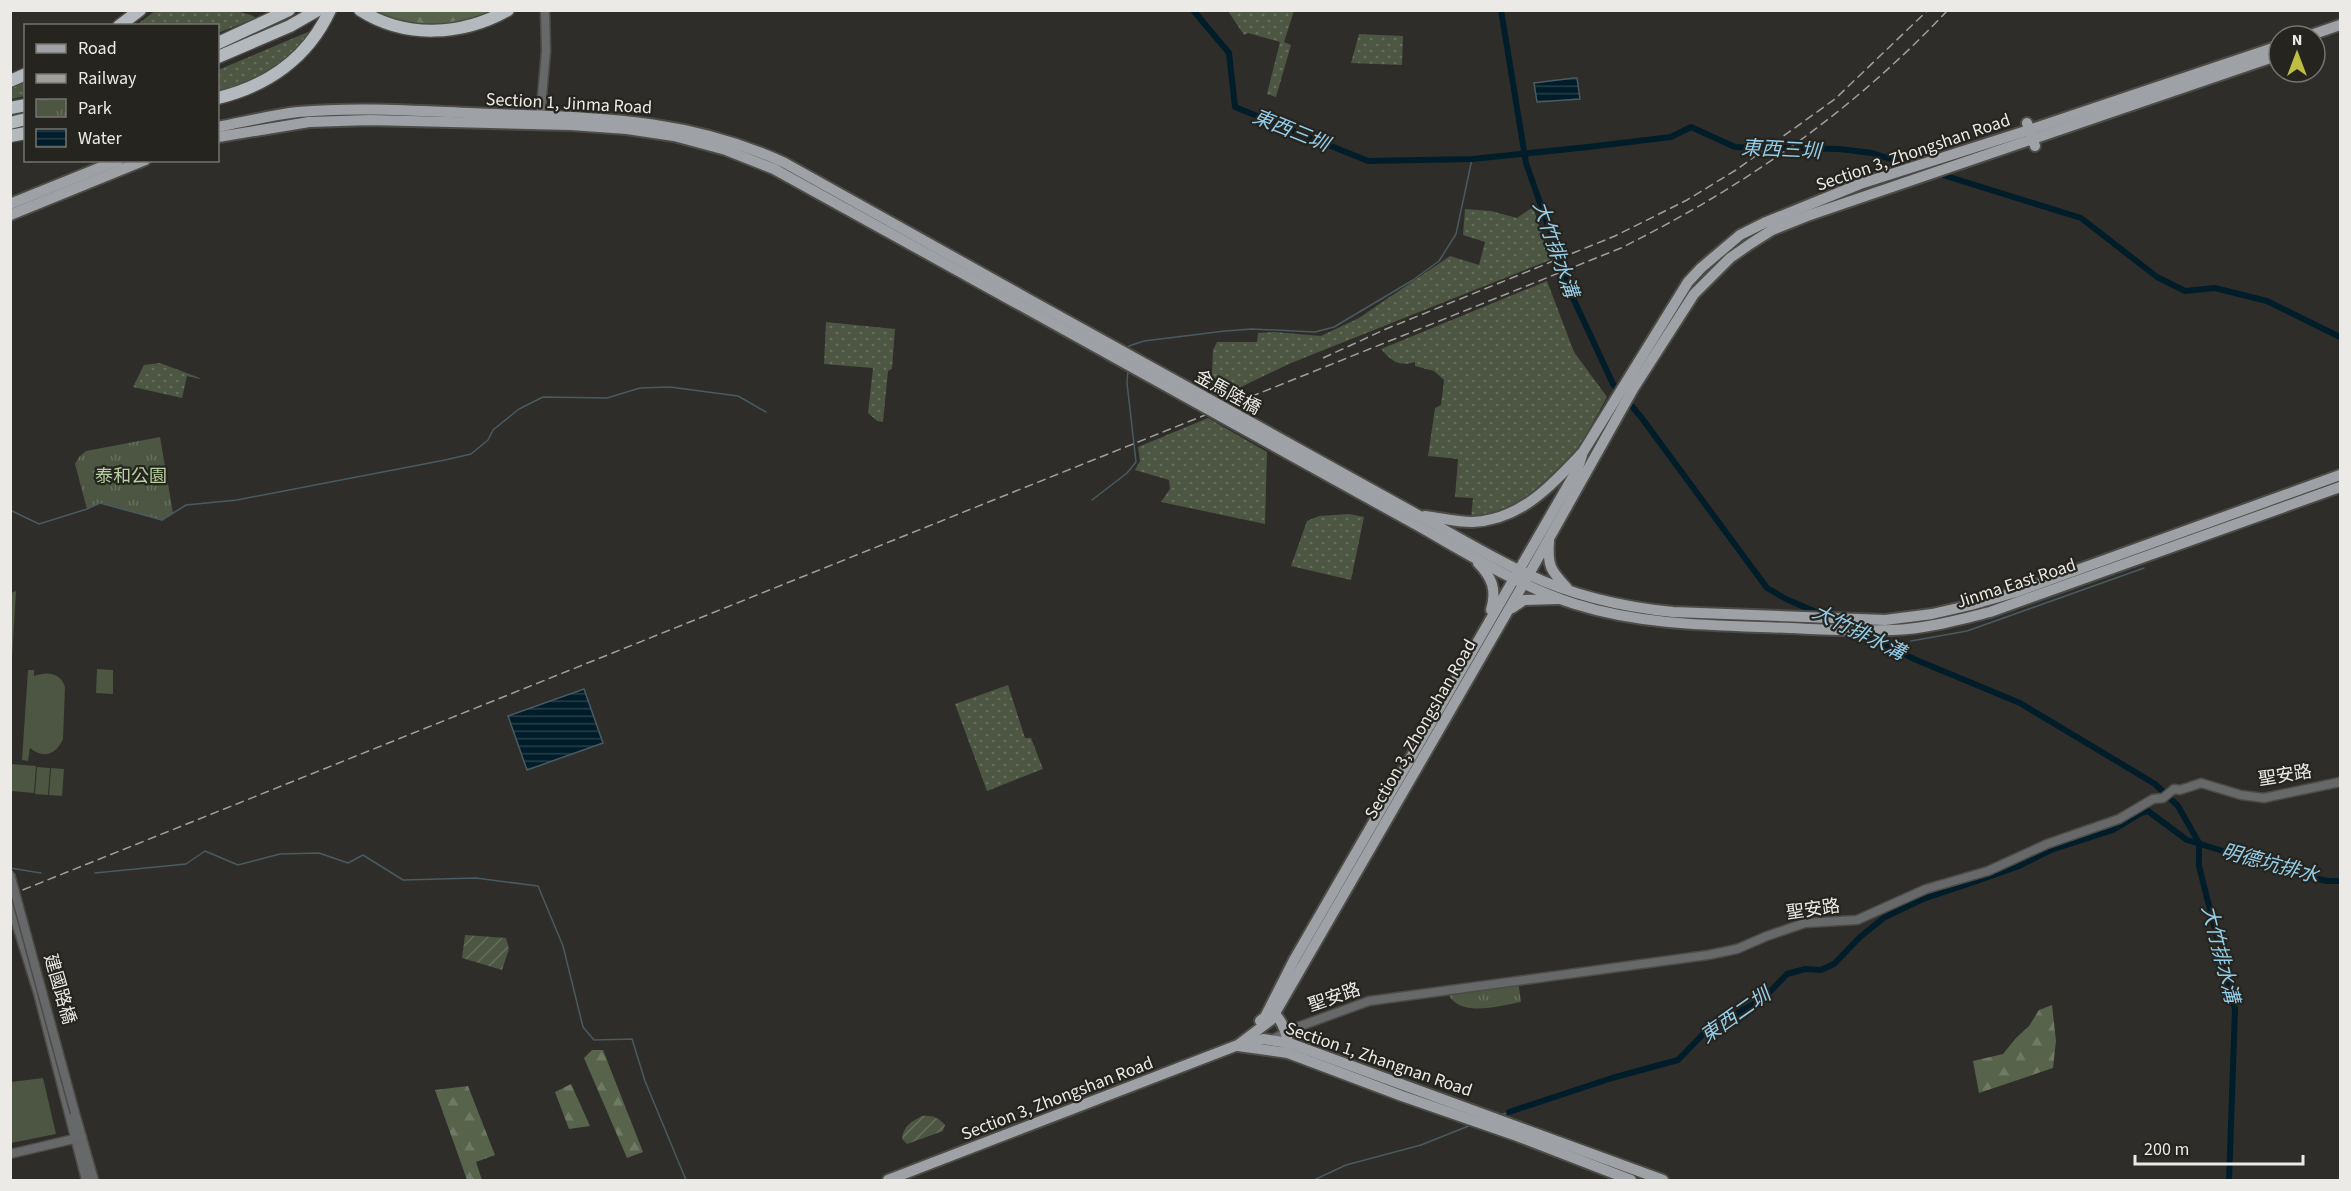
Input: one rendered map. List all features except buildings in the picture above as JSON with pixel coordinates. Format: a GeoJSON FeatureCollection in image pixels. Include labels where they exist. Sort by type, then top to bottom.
{"type":"FeatureCollection","features":[{"type":"Feature","properties":{"kind":"highway"},"geometry":{"type":"LineString","coordinates":[[122,24],[140,10]]}},
{"type":"Feature","properties":{"kind":"highway"},"geometry":{"type":"LineString","coordinates":[[219,43],[289,10]]}},
{"type":"Feature","properties":{"kind":"highway"},"geometry":{"type":"LineString","coordinates":[[219,57],[290,26],[318,10]]}},
{"type":"Feature","properties":{"kind":"highway"},"geometry":{"type":"LineString","coordinates":[[219,98],[250,88],[289,65],[308,46],[330,10]]}},
{"type":"Feature","properties":{"kind":"highway"},"geometry":{"type":"LineString","coordinates":[[360,10],[398,27],[439,31],[480,24],[508,10]]}},
{"type":"Feature","properties":{"kind":"highway"},"geometry":{"type":"LineString","coordinates":[[10,81],[24,75]]}},
{"type":"Feature","properties":{"kind":"main road","name":"Section 3, Zhongshan Road"},"geometry":{"type":"LineString","coordinates":[[1629,387],[1694,294],[1730,258],[1772,230],[1865,199],[2031,134],[2267,50]]}},
{"type":"Feature","properties":{"kind":"main road","name":"Section 3, Zhongshan Road"},"geometry":{"type":"LineString","coordinates":[[1629,387],[1664,318],[1688,282],[1740,235],[1859,182],[2031,134],[2267,59]]}},
{"type":"Feature","properties":{"kind":"main road","name":"Section 1, Jinma Road"},"geometry":{"type":"LineString","coordinates":[[219,127],[280,115],[339,110],[539,120]]}},
{"type":"Feature","properties":{"kind":"main road","name":"Section 1, Jinma Road"},"geometry":{"type":"LineString","coordinates":[[219,137],[283,125],[340,120],[539,120],[599,117],[653,123],[695,131],[745,146],[785,163],[1021,300]]}},
{"type":"Feature","properties":{"kind":"main road"},"geometry":{"type":"LineString","coordinates":[[10,204],[113,162]]}},
{"type":"Feature","properties":{"kind":"main road"},"geometry":{"type":"LineString","coordinates":[[10,215],[140,162]]}},
{"type":"Feature","properties":{"kind":"main road"},"geometry":{"type":"LineString","coordinates":[[1859,182],[1865,199]]}},
{"type":"Feature","properties":{"kind":"main road","name":"金馬陸橋"},"geometry":{"type":"LineString","coordinates":[[1021,300],[1416,519]]}},
{"type":"Feature","properties":{"kind":"main road"},"geometry":{"type":"LineString","coordinates":[[1613,414],[1629,387]]}},
{"type":"Feature","properties":{"kind":"main road","name":"Section 3, Zhongshan Road"},"geometry":{"type":"LineString","coordinates":[[888,1180],[1238,1046],[1270,1015],[1502,620],[1521,577],[1578,468],[1583,452],[1613,414]]}},
{"type":"Feature","properties":{"kind":"main road","name":"Section 3, Zhongshan Road"},"geometry":{"type":"LineString","coordinates":[[1270,1015],[1294,960],[1488,623],[1549,538],[1613,414]]}},
{"type":"Feature","properties":{"kind":"main road"},"geometry":{"type":"LineString","coordinates":[[1416,519],[1471,522],[1501,518],[1537,498],[1583,452]]}},
{"type":"Feature","properties":{"kind":"main road","name":"Jinma East Road"},"geometry":{"type":"LineString","coordinates":[[1566,595],[1673,612],[1885,620],[1932,614],[1971,606],[2016,592],[2340,475]]}},
{"type":"Feature","properties":{"kind":"main road","name":"Jinma East Road"},"geometry":{"type":"LineString","coordinates":[[1521,577],[1616,615],[1700,624],[1893,630],[1944,624],[2019,603],[2340,487]]}},
{"type":"Feature","properties":{"kind":"main road"},"geometry":{"type":"LineString","coordinates":[[1416,519],[1467,552],[1521,577]]}},
{"type":"Feature","properties":{"kind":"main road"},"geometry":{"type":"LineString","coordinates":[[1416,519],[1521,577]]}},
{"type":"Feature","properties":{"kind":"main road"},"geometry":{"type":"LineString","coordinates":[[1502,620],[1516,604],[1524,600],[1566,595],[1549,567],[1547,557],[1549,538]]}},
{"type":"Feature","properties":{"kind":"main road"},"geometry":{"type":"LineString","coordinates":[[1467,552],[1490,575],[1493,584],[1495,598],[1488,623]]}},
{"type":"Feature","properties":{"kind":"main road"},"geometry":{"type":"LineString","coordinates":[[1270,1015],[1283,1040]]}},
{"type":"Feature","properties":{"kind":"main road","name":"Section 1, Zhangnan Road"},"geometry":{"type":"LineString","coordinates":[[1238,1046],[1254,1041],[1283,1040],[1663,1180]]}},
{"type":"Feature","properties":{"kind":"main road","name":"Section 1, Zhangnan Road"},"geometry":{"type":"LineString","coordinates":[[1238,1046],[1283,1040],[1402,1096],[1507,1132],[1631,1180]]}},
{"type":"Feature","properties":{"kind":"street"},"geometry":{"type":"LineString","coordinates":[[539,120],[546,51],[545,10]]}},
{"type":"Feature","properties":{"kind":"street","name":"聖安路"},"geometry":{"type":"LineString","coordinates":[[1283,1040],[1369,1001],[1708,955],[1737,949],[1805,923],[1857,920],[1926,890],[1988,870],[2048,844],[2119,819],[2153,799],[2163,798],[2174,789],[2180,790],[2201,783],[2241,795],[2264,798],[2340,782]]}},
{"type":"Feature","properties":{"kind":"street","name":"建國路橋"},"geometry":{"type":"LineString","coordinates":[[10,874],[72,1114]]}},
{"type":"Feature","properties":{"kind":"street","name":"建國路橋"},"geometry":{"type":"LineString","coordinates":[[10,903],[72,1114]]}},
{"type":"Feature","properties":{"kind":"street"},"geometry":{"type":"LineString","coordinates":[[72,1114],[86,1180]]}},
{"type":"Feature","properties":{"kind":"street"},"geometry":{"type":"LineString","coordinates":[[10,1154],[78,1138]]}},
{"type":"Feature","properties":{"kind":"street"},"geometry":{"type":"LineString","coordinates":[[78,1138],[94,1180]]}},
{"type":"Feature","properties":{"kind":"green space"},"geometry":{"type":"Polygon","coordinates":[[[155,11],[224,11],[249,14],[256,18],[219,33],[219,24],[138,24],[155,11]]]}},
{"type":"Feature","properties":{"kind":"green space"},"geometry":{"type":"Polygon","coordinates":[[[371,11],[492,11],[462,22],[432,24],[401,20],[371,11]]]}},
{"type":"Feature","properties":{"kind":"green space"},"geometry":{"type":"Polygon","coordinates":[[[1228,11],[1294,11],[1284,42],[1291,45],[1276,97],[1267,94],[1280,42],[1248,33],[1244,35],[1228,11]]]}},
{"type":"Feature","properties":{"kind":"green space"},"geometry":{"type":"Polygon","coordinates":[[[308,32],[304,42],[266,77],[219,95],[219,70],[308,32]]]}},
{"type":"Feature","properties":{"kind":"green space"},"geometry":{"type":"Polygon","coordinates":[[[1359,34],[1403,36],[1402,65],[1351,63],[1359,34]]]}},
{"type":"Feature","properties":{"kind":"green space"},"geometry":{"type":"Polygon","coordinates":[[[24,82],[24,96],[11,99],[11,88],[24,82]]]}},
{"type":"Feature","properties":{"kind":"green space"},"geometry":{"type":"Polygon","coordinates":[[[1533,207],[1550,260],[1291,363],[1216,399],[1211,393],[1213,350],[1217,342],[1257,342],[1258,333],[1274,332],[1321,336],[1359,318],[1450,256],[1479,265],[1485,242],[1463,235],[1465,209],[1491,211],[1517,218],[1533,207]]]}},
{"type":"Feature","properties":{"kind":"green space"},"geometry":{"type":"Polygon","coordinates":[[[1547,281],[1574,352],[1607,397],[1576,452],[1557,477],[1545,488],[1519,506],[1471,518],[1473,498],[1455,497],[1458,459],[1428,456],[1435,408],[1441,405],[1444,380],[1434,371],[1415,366],[1415,362],[1404,364],[1396,362],[1381,349],[1547,281]]]}},
{"type":"Feature","properties":{"kind":"green space"},"geometry":{"type":"Polygon","coordinates":[[[826,322],[895,329],[892,369],[888,371],[883,422],[877,421],[868,413],[873,368],[824,364],[826,322]]]}},
{"type":"Feature","properties":{"kind":"green space"},"geometry":{"type":"Polygon","coordinates":[[[160,363],[200,379],[187,376],[182,398],[133,387],[144,365],[160,363]]]}},
{"type":"Feature","properties":{"kind":"green space"},"geometry":{"type":"Polygon","coordinates":[[[1208,418],[1267,452],[1265,524],[1161,502],[1170,489],[1169,480],[1135,470],[1140,461],[1138,447],[1208,418]]]}},
{"type":"Feature","properties":{"kind":"green space","name":"泰和公園"},"geometry":{"type":"Polygon","coordinates":[[[160,437],[173,513],[162,520],[100,503],[87,509],[75,464],[79,457],[86,451],[160,437]]]}},
{"type":"Feature","properties":{"kind":"green space"},"geometry":{"type":"Polygon","coordinates":[[[1349,514],[1364,517],[1351,580],[1291,566],[1307,521],[1319,516],[1349,514]]]}},
{"type":"Feature","properties":{"kind":"green space"},"geometry":{"type":"Polygon","coordinates":[[[16,591],[11,675],[11,593],[16,591]]]}},
{"type":"Feature","properties":{"kind":"green space"},"geometry":{"type":"Polygon","coordinates":[[[97,669],[113,670],[113,694],[96,693],[97,669]]]}},
{"type":"Feature","properties":{"kind":"green space"},"geometry":{"type":"Polygon","coordinates":[[[28,670],[34,670],[34,676],[53,674],[63,682],[65,687],[63,739],[57,749],[49,754],[30,748],[28,761],[22,760],[28,670]]]}},
{"type":"Feature","properties":{"kind":"green space"},"geometry":{"type":"Polygon","coordinates":[[[1008,685],[1025,738],[1031,738],[1043,769],[987,791],[955,704],[1008,685]]]}},
{"type":"Feature","properties":{"kind":"green space"},"geometry":{"type":"Polygon","coordinates":[[[11,764],[36,766],[34,793],[11,791],[11,764]]]}},
{"type":"Feature","properties":{"kind":"green space"},"geometry":{"type":"Polygon","coordinates":[[[37,767],[50,768],[48,795],[35,794],[37,767]]]}},
{"type":"Feature","properties":{"kind":"green space"},"geometry":{"type":"Polygon","coordinates":[[[51,768],[64,769],[62,796],[49,795],[51,768]]]}},
{"type":"Feature","properties":{"kind":"green space"},"geometry":{"type":"Polygon","coordinates":[[[465,935],[506,938],[509,949],[502,970],[462,958],[465,935]]]}},
{"type":"Feature","properties":{"kind":"green space"},"geometry":{"type":"Polygon","coordinates":[[[1518,980],[1521,1002],[1490,1008],[1469,1008],[1460,1005],[1452,1000],[1447,991],[1518,980]]]}},
{"type":"Feature","properties":{"kind":"green space"},"geometry":{"type":"Polygon","coordinates":[[[2052,1005],[2056,1041],[2053,1068],[1979,1093],[1973,1061],[2003,1054],[2029,1026],[2039,1010],[2052,1005]]]}},
{"type":"Feature","properties":{"kind":"green space"},"geometry":{"type":"Polygon","coordinates":[[[592,1050],[603,1050],[643,1152],[627,1158],[584,1058],[592,1050]]]}},
{"type":"Feature","properties":{"kind":"green space"},"geometry":{"type":"Polygon","coordinates":[[[43,1078],[56,1134],[11,1143],[11,1082],[43,1078]]]}},
{"type":"Feature","properties":{"kind":"green space"},"geometry":{"type":"Polygon","coordinates":[[[571,1084],[590,1126],[569,1129],[555,1092],[571,1084]]]}},
{"type":"Feature","properties":{"kind":"green space"},"geometry":{"type":"Polygon","coordinates":[[[468,1086],[495,1155],[476,1162],[482,1180],[467,1180],[435,1090],[468,1086]]]}},
{"type":"Feature","properties":{"kind":"green space"},"geometry":{"type":"Polygon","coordinates":[[[922,1116],[940,1120],[945,1125],[943,1131],[907,1144],[902,1139],[906,1127],[922,1116]]]}},
{"type":"Feature","properties":{"kind":"water"},"geometry":{"type":"Polygon","coordinates":[[[1577,78],[1580,99],[1537,102],[1534,83],[1577,78]]]}},
{"type":"Feature","properties":{"kind":"water"},"geometry":{"type":"Polygon","coordinates":[[[584,689],[603,743],[527,770],[508,716],[584,689]]]}},
{"type":"Feature","properties":{"kind":"waterway","name":"東西三圳"},"geometry":{"type":"LineString","coordinates":[[1193,10],[1229,53],[1235,107],[1368,161],[1472,159],[1588,147],[1671,137],[1691,127],[1735,147],[1839,149],[1872,153],[2081,218],[2157,277],[2185,291],[2215,288],[2267,301],[2340,337]]}},
{"type":"Feature","properties":{"kind":"waterway","name":"大竹排水溝"},"geometry":{"type":"LineString","coordinates":[[1501,10],[1526,163],[1574,300],[1613,384],[1641,417],[1767,588],[1823,615]]}},
{"type":"Feature","properties":{"kind":"waterway"},"geometry":{"type":"LineString","coordinates":[[1129,350],[1129,346],[1144,341],[1225,331],[1252,329],[1315,332],[1334,327],[1413,280],[1439,261],[1456,234],[1472,159]]}},
{"type":"Feature","properties":{"kind":"waterway"},"geometry":{"type":"LineString","coordinates":[[1092,500],[1127,473],[1136,462],[1127,383],[1128,370]]}},
{"type":"Feature","properties":{"kind":"waterway"},"geometry":{"type":"LineString","coordinates":[[10,510],[39,524],[100,503],[162,520],[186,505],[237,500],[471,454],[488,440],[493,430],[519,409],[543,397],[607,398],[640,388],[670,387],[738,396],[766,412]]}},
{"type":"Feature","properties":{"kind":"waterway"},"geometry":{"type":"LineString","coordinates":[[1911,641],[1967,631],[2144,568]]}},
{"type":"Feature","properties":{"kind":"waterway","name":"大竹排水溝"},"geometry":{"type":"LineString","coordinates":[[1862,633],[1914,659],[2020,703],[2155,784],[2178,806],[2199,843],[2199,866],[2235,1009],[2229,1180]]}},
{"type":"Feature","properties":{"kind":"waterway","name":"東西二圳"},"geometry":{"type":"LineString","coordinates":[[1509,1112],[1612,1078],[1678,1060],[1708,1029],[1763,999],[1787,974],[1805,969],[1821,970],[1834,964],[1860,937],[1885,917],[1923,899],[2019,866],[2051,850],[2113,830],[2148,811],[2187,840],[2305,876],[2327,881],[2340,881]]}},
{"type":"Feature","properties":{"kind":"waterway"},"geometry":{"type":"LineString","coordinates":[[95,873],[186,864],[205,851],[238,865],[280,854],[319,853],[348,863],[363,855],[403,880],[476,878],[538,886],[563,946],[583,1027],[594,1040],[632,1039],[645,1081],[686,1180]]}},
{"type":"Feature","properties":{"kind":"waterway"},"geometry":{"type":"LineString","coordinates":[[10,868],[41,873]]}},
{"type":"Feature","properties":{"kind":"waterway","name":"東西二圳"},"geometry":{"type":"LineString","coordinates":[[1501,1115],[1509,1112]]}},
{"type":"Feature","properties":{"kind":"waterway","name":"東西二圳"},"geometry":{"type":"LineString","coordinates":[[1314,1180],[1346,1165],[1421,1145],[1471,1125]]}},
{"type":"Feature","properties":{"kind":"railway"},"geometry":{"type":"LineString","coordinates":[[1323,358],[1386,329],[1615,236],[1687,200],[1736,170],[1835,99],[1928,10]]}},
{"type":"Feature","properties":{"kind":"railway"},"geometry":{"type":"LineString","coordinates":[[10,895],[1621,248],[1711,199],[1795,144],[1874,82],[1948,10]]}},
{"type":"Feature","properties":{"kind":"water label","name":"明德坑排水"},"geometry":{"type":"Point","coordinates":[2270,863]}}]}
